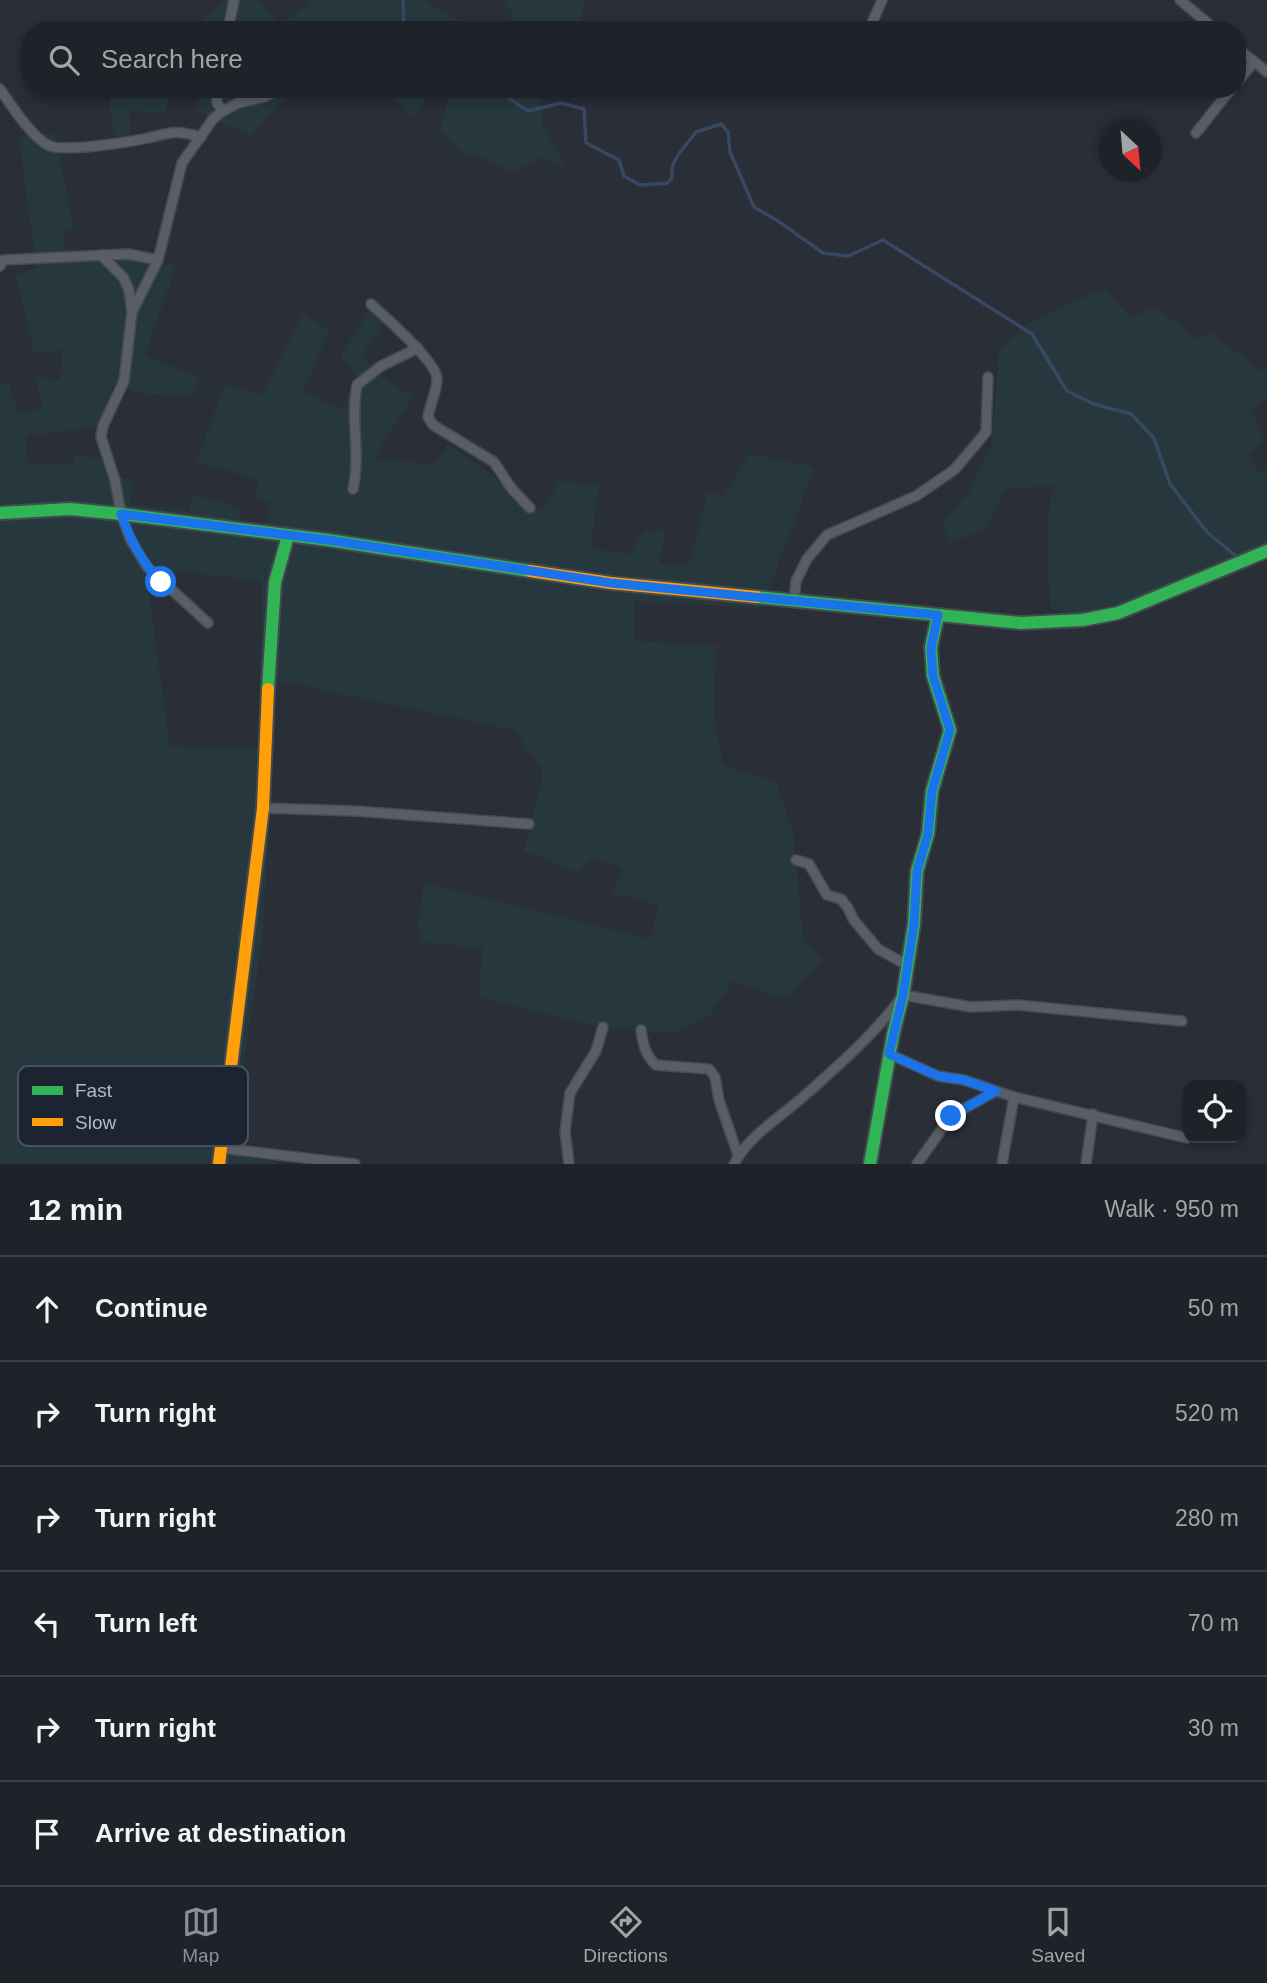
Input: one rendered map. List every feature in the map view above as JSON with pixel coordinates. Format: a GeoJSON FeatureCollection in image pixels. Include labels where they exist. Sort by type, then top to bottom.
{"type":"FeatureCollection","features":[{"type":"Feature","properties":{"kind":"main road"},"geometry":{"type":"LineString","coordinates":[[1,512],[69,509],[121,514],[611,583],[1021,623],[1083,620],[1118,613],[1267,551]]}},
{"type":"Feature","properties":{"kind":"main road"},"geometry":{"type":"LineString","coordinates":[[231,1066],[263,808],[275,582],[288,536]]}},
{"type":"Feature","properties":{"kind":"main road"},"geometry":{"type":"LineString","coordinates":[[870,1164],[889,1054],[903,995],[914,924],[917,871],[928,834],[932,791],[950,730],[933,676],[931,648],[938,615]]}},
{"type":"Feature","properties":{"kind":"main road"},"geometry":{"type":"LineString","coordinates":[[219,1164],[221,1148]]}},
{"type":"Feature","properties":{"kind":"street"},"geometry":{"type":"LineString","coordinates":[[230,21],[234,0]]}},
{"type":"Feature","properties":{"kind":"street"},"geometry":{"type":"LineString","coordinates":[[873,21],[882,0]]}},
{"type":"Feature","properties":{"kind":"street"},"geometry":{"type":"LineString","coordinates":[[1180,0],[1205,21]]}},
{"type":"Feature","properties":{"kind":"street"},"geometry":{"type":"LineString","coordinates":[[1246,55],[1267,72]]}},
{"type":"Feature","properties":{"kind":"street"},"geometry":{"type":"LineString","coordinates":[[1246,71],[1254,61]]}},
{"type":"Feature","properties":{"kind":"street"},"geometry":{"type":"LineString","coordinates":[[0,89],[33,131],[49,145],[67,149],[147,138],[169,132],[201,136]]}},
{"type":"Feature","properties":{"kind":"street"},"geometry":{"type":"LineString","coordinates":[[217,98],[223,111]]}},
{"type":"Feature","properties":{"kind":"street"},"geometry":{"type":"LineString","coordinates":[[132,312],[158,260],[182,163],[214,119],[223,111],[238,103],[260,98]]}},
{"type":"Feature","properties":{"kind":"street"},"geometry":{"type":"LineString","coordinates":[[1196,133],[1224,98]]}},
{"type":"Feature","properties":{"kind":"street"},"geometry":{"type":"LineString","coordinates":[[1,262],[128,254],[158,260]]}},
{"type":"Feature","properties":{"kind":"street"},"geometry":{"type":"LineString","coordinates":[[101,255],[123,277],[129,290],[132,312],[124,381],[103,426],[101,437],[116,480],[121,514],[130,539],[147,568],[208,623]]}},
{"type":"Feature","properties":{"kind":"street"},"geometry":{"type":"LineString","coordinates":[[371,303],[418,348],[436,372],[437,380],[428,417],[433,425],[494,462],[512,489],[530,508]]}},
{"type":"Feature","properties":{"kind":"street"},"geometry":{"type":"LineString","coordinates":[[353,489],[358,469],[354,401],[358,385],[381,366],[418,348]]}},
{"type":"Feature","properties":{"kind":"street"},"geometry":{"type":"LineString","coordinates":[[794,602],[796,581],[807,559],[827,535],[916,496],[954,470],[986,432],[988,377]]}},
{"type":"Feature","properties":{"kind":"street"},"geometry":{"type":"LineString","coordinates":[[263,808],[355,811],[529,824]]}},
{"type":"Feature","properties":{"kind":"street"},"geometry":{"type":"LineString","coordinates":[[796,860],[809,864],[827,895],[841,899],[853,919],[878,949],[907,965]]}},
{"type":"Feature","properties":{"kind":"street"},"geometry":{"type":"LineString","coordinates":[[641,1030],[644,1048],[656,1065],[709,1069],[715,1077],[736,1159],[783,1112],[803,1098],[853,1051],[903,995],[971,1007],[1017,1005],[1182,1021]]}},
{"type":"Feature","properties":{"kind":"street"},"geometry":{"type":"LineString","coordinates":[[569,1164],[565,1131],[570,1093],[596,1051],[603,1027]]}},
{"type":"Feature","properties":{"kind":"street"},"geometry":{"type":"LineString","coordinates":[[889,1054],[938,1076],[964,1080],[1014,1097],[1183,1137]]}},
{"type":"Feature","properties":{"kind":"street"},"geometry":{"type":"LineString","coordinates":[[917,1164],[951,1116],[996,1091]]}},
{"type":"Feature","properties":{"kind":"street"},"geometry":{"type":"LineString","coordinates":[[1002,1164],[1014,1097]]}},
{"type":"Feature","properties":{"kind":"street"},"geometry":{"type":"LineString","coordinates":[[1086,1164],[1093,1114]]}},
{"type":"Feature","properties":{"kind":"street"},"geometry":{"type":"LineString","coordinates":[[221,1148],[355,1164]]}},
{"type":"Feature","properties":{"kind":"shaded area"},"geometry":{"type":"Polygon","coordinates":[[[223,0],[259,0],[277,21],[202,21],[223,0]]]}},
{"type":"Feature","properties":{"kind":"shaded area"},"geometry":{"type":"Polygon","coordinates":[[[307,0],[429,0],[427,3],[460,21],[284,21],[310,3],[307,0]]]}},
{"type":"Feature","properties":{"kind":"shaded area"},"geometry":{"type":"Polygon","coordinates":[[[509,0],[585,0],[581,21],[509,21],[513,13],[504,5],[509,0]]]}},
{"type":"Feature","properties":{"kind":"shaded area"},"geometry":{"type":"Polygon","coordinates":[[[110,98],[168,98],[165,114],[129,111],[130,139],[113,134],[110,98]]]}},
{"type":"Feature","properties":{"kind":"shaded area"},"geometry":{"type":"Polygon","coordinates":[[[199,98],[285,98],[251,136],[195,111],[199,98]]]}},
{"type":"Feature","properties":{"kind":"shaded area"},"geometry":{"type":"Polygon","coordinates":[[[394,98],[426,98],[415,116],[394,98]]]}},
{"type":"Feature","properties":{"kind":"shaded area"},"geometry":{"type":"Polygon","coordinates":[[[449,98],[543,98],[541,123],[566,168],[541,158],[512,172],[471,153],[466,156],[440,130],[449,98]]]}},
{"type":"Feature","properties":{"kind":"shaded area"},"geometry":{"type":"Polygon","coordinates":[[[54,134],[74,227],[63,234],[65,249],[176,266],[145,355],[199,378],[194,396],[149,394],[112,386],[109,426],[26,436],[28,463],[72,465],[75,456],[110,458],[108,474],[132,479],[131,504],[188,511],[193,494],[239,507],[241,522],[267,522],[269,502],[255,498],[259,480],[197,462],[224,385],[262,394],[304,313],[329,331],[303,391],[341,410],[357,374],[340,357],[375,302],[389,314],[361,358],[412,398],[374,458],[434,465],[448,444],[496,478],[526,510],[546,507],[558,481],[599,484],[591,549],[631,554],[643,531],[666,530],[659,563],[688,567],[707,492],[724,496],[749,454],[815,467],[762,608],[635,601],[634,641],[716,645],[714,716],[723,765],[776,782],[793,832],[804,944],[822,959],[788,999],[733,981],[710,1015],[675,1034],[592,1026],[478,996],[483,948],[421,942],[418,923],[424,883],[650,939],[659,905],[611,893],[623,870],[593,857],[578,872],[524,851],[543,772],[514,730],[261,677],[261,581],[145,567],[170,746],[274,750],[262,941],[243,1066],[18,1066],[18,1146],[231,1146],[230,1154],[285,1164],[0,1164],[0,385],[9,384],[18,412],[43,409],[36,377],[60,381],[62,350],[34,353],[15,275],[36,268],[19,136],[54,134]]]}},
{"type":"Feature","properties":{"kind":"shaded area"},"geometry":{"type":"Polygon","coordinates":[[[1106,288],[1131,319],[1155,307],[1197,339],[1210,332],[1260,371],[1267,367],[1267,398],[1252,412],[1265,441],[1246,456],[1260,473],[1267,469],[1267,557],[1121,620],[1051,609],[1048,548],[1053,486],[1006,489],[985,530],[951,542],[942,523],[969,492],[992,443],[999,351],[1022,328],[1065,305],[1106,288]]]}},
{"type":"Feature","properties":{"kind":"waterway"},"geometry":{"type":"LineString","coordinates":[[403,0],[404,21]]}},
{"type":"Feature","properties":{"kind":"waterway"},"geometry":{"type":"LineString","coordinates":[[508,98],[528,111],[561,103],[584,109],[586,143],[619,160],[624,176],[640,185],[667,183],[672,178],[676,159],[696,132],[721,124],[728,132],[730,152],[754,207],[823,253],[848,256],[883,240],[1032,334],[1067,391],[1094,404],[1131,414],[1154,438],[1170,484],[1207,532],[1236,556]]}},
{"type":"Feature","properties":{"kind":"traffic: fast"},"geometry":{"type":"LineString","coordinates":[[0,513],[70,509],[121,514],[328,540],[530,571]]}},
{"type":"Feature","properties":{"kind":"traffic: fast"},"geometry":{"type":"LineString","coordinates":[[268,689],[275,582],[288,536]]}},
{"type":"Feature","properties":{"kind":"traffic: fast"},"geometry":{"type":"LineString","coordinates":[[757,597],[1021,623],[1083,620],[1118,613],[1267,551]]}},
{"type":"Feature","properties":{"kind":"traffic: fast"},"geometry":{"type":"LineString","coordinates":[[870,1164],[893,1035],[903,995],[914,924],[917,871],[928,834],[932,791],[950,730],[933,676],[931,647],[938,615]]}},
{"type":"Feature","properties":{"kind":"traffic: slow"},"geometry":{"type":"LineString","coordinates":[[530,571],[611,583],[757,597]]}},
{"type":"Feature","properties":{"kind":"traffic: slow"},"geometry":{"type":"LineString","coordinates":[[231,1066],[263,808],[268,689]]}},
{"type":"Feature","properties":{"kind":"traffic: slow"},"geometry":{"type":"LineString","coordinates":[[219,1164],[221,1146]]}},
{"type":"Feature","properties":{"kind":"route"},"geometry":{"type":"LineString","coordinates":[[161,582],[147,568],[130,539],[121,514],[328,540],[611,583],[938,615],[931,648],[933,676],[950,730],[932,791],[928,834],[917,871],[914,924],[903,995],[889,1054],[938,1076],[964,1080],[996,1091],[951,1116]]}}]}
